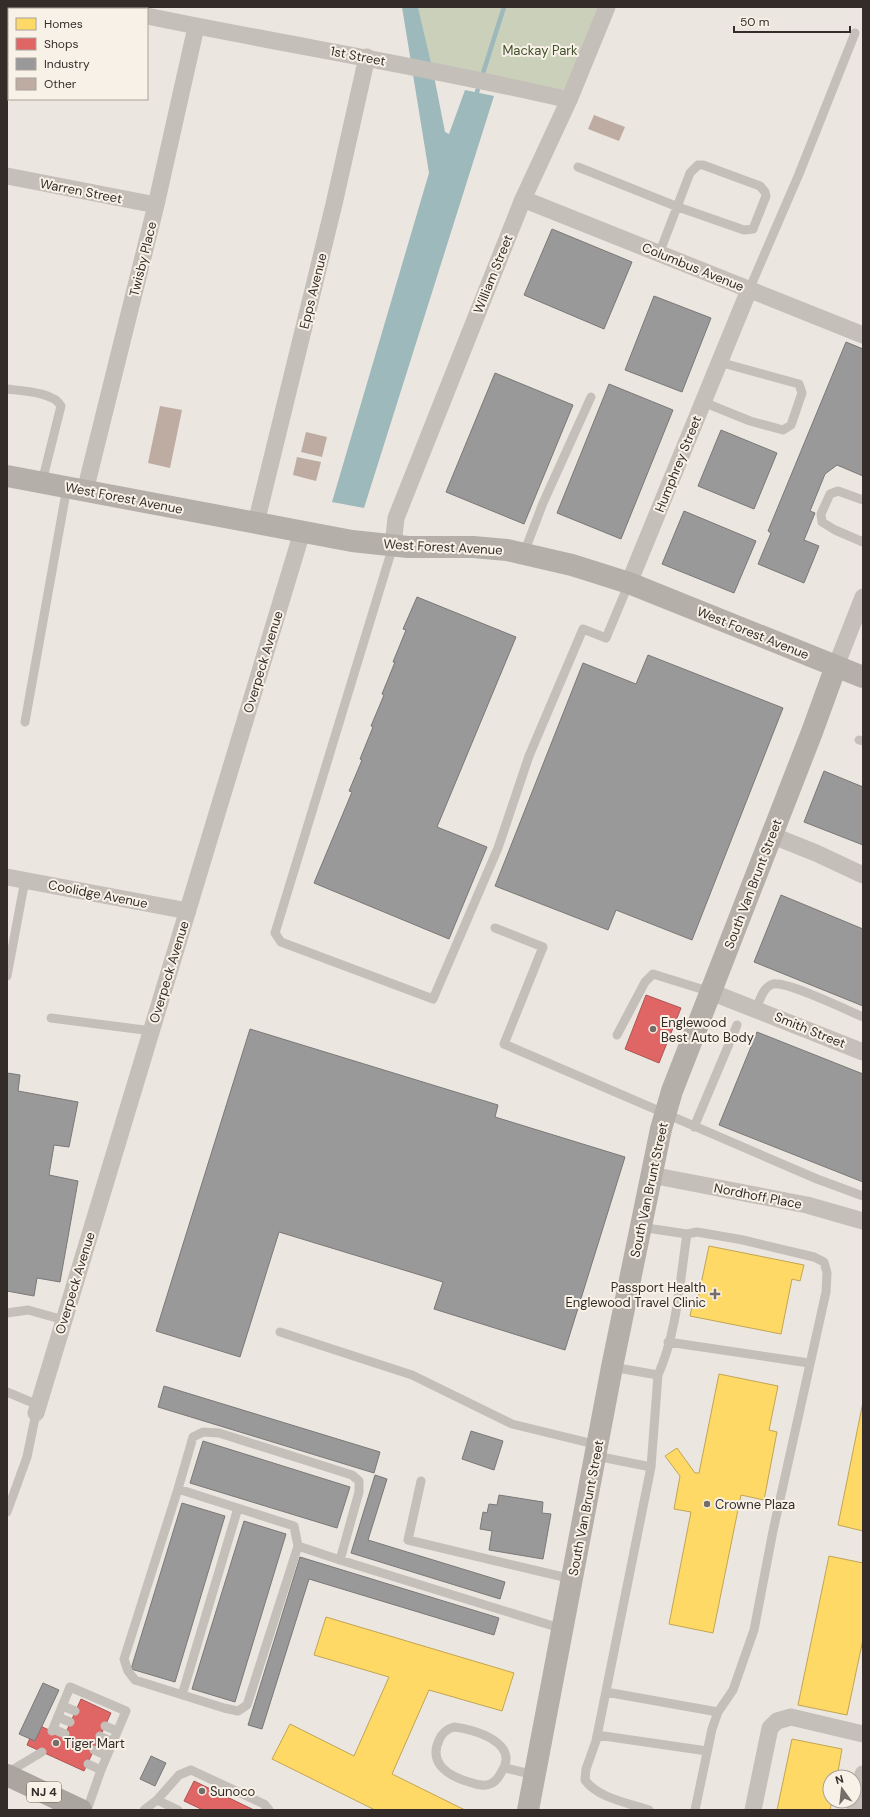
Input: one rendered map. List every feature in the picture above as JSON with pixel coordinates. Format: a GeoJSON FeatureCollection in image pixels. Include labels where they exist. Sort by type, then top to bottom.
{"type":"FeatureCollection","features":[{"type":"Feature","properties":{"kind":"highway","name":"NJ 4"},"geometry":{"type":"LineString","coordinates":[[7,1774],[81,1810]]}},
{"type":"Feature","properties":{"kind":"street","name":"William Street"},"geometry":{"type":"LineString","coordinates":[[383,545],[396,518],[523,199],[569,100],[607,7]]}},
{"type":"Feature","properties":{"kind":"street","name":"1st Street"},"geometry":{"type":"LineString","coordinates":[[148,16],[367,57],[497,83],[569,100]]}},
{"type":"Feature","properties":{"kind":"street","name":"Twisby Place"},"geometry":{"type":"LineString","coordinates":[[76,489],[156,205],[196,26]]}},
{"type":"Feature","properties":{"kind":"street","name":"Epps Avenue"},"geometry":{"type":"LineString","coordinates":[[256,523],[334,204],[367,57]]}},
{"type":"Feature","properties":{"kind":"street","name":"Warren Street"},"geometry":{"type":"LineString","coordinates":[[7,176],[156,205]]}},
{"type":"Feature","properties":{"kind":"street","name":"Columbus Avenue"},"geometry":{"type":"LineString","coordinates":[[523,199],[863,335]]}},
{"type":"Feature","properties":{"kind":"street","name":"Humphrey Street"},"geometry":{"type":"LineString","coordinates":[[629,583],[749,290]]}},
{"type":"Feature","properties":{"kind":"street","name":"West Forest Avenue"},"geometry":{"type":"LineString","coordinates":[[7,476],[310,534],[383,545],[473,547],[524,553],[579,567],[629,583],[863,677]]}},
{"type":"Feature","properties":{"kind":"street","name":"Overpeck Avenue"},"geometry":{"type":"LineString","coordinates":[[37,1409],[188,911],[310,534]]}},
{"type":"Feature","properties":{"kind":"street","name":"South Van Brunt Street"},"geometry":{"type":"LineString","coordinates":[[528,1810],[612,1367],[640,1227],[665,1114],[683,1062],[863,597]]}},
{"type":"Feature","properties":{"kind":"street"},"geometry":{"type":"LineString","coordinates":[[772,835],[816,853],[863,875]]}},
{"type":"Feature","properties":{"kind":"street","name":"Coolidge Avenue"},"geometry":{"type":"LineString","coordinates":[[7,877],[188,911]]}},
{"type":"Feature","properties":{"kind":"street","name":"Smith Street"},"geometry":{"type":"LineString","coordinates":[[711,992],[756,1008],[863,1052]]}},
{"type":"Feature","properties":{"kind":"street","name":"Nordhoff Place"},"geometry":{"type":"LineString","coordinates":[[651,1175],[807,1205],[863,1221]]}},
{"type":"Feature","properties":{"kind":"street"},"geometry":{"type":"LineString","coordinates":[[753,1810],[770,1728],[777,1721],[791,1717],[863,1734]]}},
{"type":"Feature","properties":{"kind":"street"},"geometry":{"type":"LineString","coordinates":[[855,1810],[863,1774]]}},
{"type":"Feature","properties":{"kind":"lane"},"geometry":{"type":"LineString","coordinates":[[749,290],[799,174],[855,33]]}},
{"type":"Feature","properties":{"kind":"lane"},"geometry":{"type":"LineString","coordinates":[[578,167],[678,208],[735,228],[749,231],[755,225],[766,196],[765,192],[760,186],[703,165],[698,165],[690,173],[678,208],[660,254]]}},
{"type":"Feature","properties":{"kind":"lane"},"geometry":{"type":"LineString","coordinates":[[703,402],[750,421],[783,430],[792,425],[802,393],[799,384],[719,362]]}},
{"type":"Feature","properties":{"kind":"lane"},"geometry":{"type":"LineString","coordinates":[[7,389],[50,396],[59,401],[61,406],[42,482]]}},
{"type":"Feature","properties":{"kind":"lane"},"geometry":{"type":"LineString","coordinates":[[524,553],[543,503],[591,397]]}},
{"type":"Feature","properties":{"kind":"lane"},"geometry":{"type":"LineString","coordinates":[[25,722],[76,489]]}},
{"type":"Feature","properties":{"kind":"lane"},"geometry":{"type":"LineString","coordinates":[[863,500],[838,491],[830,494],[821,514],[822,522],[835,530],[863,542]]}},
{"type":"Feature","properties":{"kind":"lane","name":"Humphrey Street"},"geometry":{"type":"LineString","coordinates":[[383,545],[275,933],[281,942],[433,1000],[498,848],[529,756],[583,630],[606,638],[629,583]]}},
{"type":"Feature","properties":{"kind":"lane"},"geometry":{"type":"LineString","coordinates":[[7,976],[24,880]]}},
{"type":"Feature","properties":{"kind":"lane"},"geometry":{"type":"LineString","coordinates":[[495,928],[543,947],[504,1044],[694,1127],[863,1196]]}},
{"type":"Feature","properties":{"kind":"lane"},"geometry":{"type":"LineString","coordinates":[[617,1035],[645,982],[653,974],[711,992]]}},
{"type":"Feature","properties":{"kind":"lane"},"geometry":{"type":"LineString","coordinates":[[756,1008],[764,990],[773,984],[787,986],[863,1017]]}},
{"type":"Feature","properties":{"kind":"lane"},"geometry":{"type":"LineString","coordinates":[[51,1018],[152,1031]]}},
{"type":"Feature","properties":{"kind":"lane"},"geometry":{"type":"LineString","coordinates":[[694,1127],[737,1025]]}},
{"type":"Feature","properties":{"kind":"lane"},"geometry":{"type":"LineString","coordinates":[[640,1227],[687,1234],[696,1232],[743,1240],[814,1257],[824,1262],[827,1273],[826,1292],[809,1363],[754,1630],[733,1690],[718,1712],[706,1751],[695,1810]]}},
{"type":"Feature","properties":{"kind":"lane"},"geometry":{"type":"LineString","coordinates":[[649,1810],[599,1792],[590,1787],[585,1780],[586,1769],[597,1735],[651,1467],[658,1375],[664,1362],[677,1305],[687,1234]]}},
{"type":"Feature","properties":{"kind":"lane"},"geometry":{"type":"LineString","coordinates":[[7,1313],[28,1310],[64,1320]]}},
{"type":"Feature","properties":{"kind":"lane"},"geometry":{"type":"LineString","coordinates":[[280,1332],[412,1375],[512,1424],[651,1467]]}},
{"type":"Feature","properties":{"kind":"lane"},"geometry":{"type":"LineString","coordinates":[[668,1342],[809,1363]]}},
{"type":"Feature","properties":{"kind":"lane"},"geometry":{"type":"LineString","coordinates":[[612,1367],[658,1375]]}},
{"type":"Feature","properties":{"kind":"lane"},"geometry":{"type":"LineString","coordinates":[[7,1392],[37,1409],[27,1457],[7,1512]]}},
{"type":"Feature","properties":{"kind":"lane"},"geometry":{"type":"LineString","coordinates":[[178,1489],[294,1526],[298,1546],[247,1705],[238,1711],[135,1680],[128,1671],[124,1659],[193,1438],[203,1432],[219,1433],[352,1475],[359,1481],[359,1492],[340,1560]]}},
{"type":"Feature","properties":{"kind":"lane"},"geometry":{"type":"LineString","coordinates":[[421,1481],[408,1540],[572,1579]]}},
{"type":"Feature","properties":{"kind":"lane"},"geometry":{"type":"LineString","coordinates":[[182,1695],[238,1508]]}},
{"type":"Feature","properties":{"kind":"lane"},"geometry":{"type":"LineString","coordinates":[[298,1546],[562,1629]]}},
{"type":"Feature","properties":{"kind":"lane"},"geometry":{"type":"LineString","coordinates":[[65,1734],[52,1730],[70,1687],[126,1712],[101,1770],[87,1810]]}},
{"type":"Feature","properties":{"kind":"lane"},"geometry":{"type":"LineString","coordinates":[[606,1692],[718,1712]]}},
{"type":"Feature","properties":{"kind":"lane"},"geometry":{"type":"LineString","coordinates":[[63,1706],[75,1711]]}},
{"type":"Feature","properties":{"kind":"lane"},"geometry":{"type":"LineString","coordinates":[[58,1717],[70,1722]]}},
{"type":"Feature","properties":{"kind":"lane"},"geometry":{"type":"LineString","coordinates":[[105,1726],[117,1731]]}},
{"type":"Feature","properties":{"kind":"lane"},"geometry":{"type":"LineString","coordinates":[[448,1728],[465,1728],[496,1740],[502,1746],[505,1753],[505,1768],[494,1783],[487,1786],[470,1782],[447,1773],[439,1765],[436,1755],[436,1747],[441,1735],[448,1728]]}},
{"type":"Feature","properties":{"kind":"lane"},"geometry":{"type":"LineString","coordinates":[[597,1735],[706,1751]]}},
{"type":"Feature","properties":{"kind":"lane"},"geometry":{"type":"LineString","coordinates":[[100,1736],[113,1742]]}},
{"type":"Feature","properties":{"kind":"lane"},"geometry":{"type":"LineString","coordinates":[[94,1750],[107,1756]]}},
{"type":"Feature","properties":{"kind":"lane"},"geometry":{"type":"LineString","coordinates":[[7,1774],[42,1752]]}},
{"type":"Feature","properties":{"kind":"lane"},"geometry":{"type":"LineString","coordinates":[[88,1764],[101,1770]]}},
{"type":"Feature","properties":{"kind":"lane"},"geometry":{"type":"LineString","coordinates":[[505,1768],[535,1775]]}},
{"type":"Feature","properties":{"kind":"lane"},"geometry":{"type":"LineString","coordinates":[[144,1810],[157,1800],[179,1775],[191,1770],[264,1804],[270,1810]]}},
{"type":"Feature","properties":{"kind":"lane"},"geometry":{"type":"LineString","coordinates":[[157,1800],[178,1810]]}},
{"type":"Feature","properties":{"kind":"green space","name":"Mackay Park"},"geometry":{"type":"Polygon","coordinates":[[[418,7],[604,7],[566,99],[431,64],[418,7]]]}},
{"type":"Feature","properties":{"kind":"water"},"geometry":{"type":"Polygon","coordinates":[[[402,7],[418,7],[445,132],[449,134],[465,90],[494,96],[364,508],[332,502],[429,173],[402,7]]]}},
{"type":"Feature","properties":{"kind":"building: Homes"},"geometry":{"type":"Polygon","coordinates":[[[709,1246],[804,1265],[800,1281],[792,1279],[781,1334],[690,1316],[693,1302],[697,1303],[709,1246]]]}},
{"type":"Feature","properties":{"kind":"building: Homes","name":"Crowne Plaza"},"geometry":{"type":"Polygon","coordinates":[[[719,1374],[778,1386],[769,1430],[777,1432],[764,1500],[741,1495],[713,1633],[669,1624],[691,1512],[674,1509],[680,1476],[665,1456],[677,1448],[695,1473],[699,1473],[719,1374]]]}},
{"type":"Feature","properties":{"kind":"building: Homes"},"geometry":{"type":"Polygon","coordinates":[[[863,1402],[863,1531],[838,1525],[863,1402]]]}},
{"type":"Feature","properties":{"kind":"building: Homes"},"geometry":{"type":"Polygon","coordinates":[[[829,1556],[863,1563],[863,1639],[847,1715],[798,1705],[829,1556]]]}},
{"type":"Feature","properties":{"kind":"building: Homes"},"geometry":{"type":"Polygon","coordinates":[[[326,1617],[514,1673],[502,1711],[429,1690],[392,1774],[465,1810],[375,1810],[272,1759],[290,1724],[354,1756],[389,1677],[314,1655],[326,1617]]]}},
{"type":"Feature","properties":{"kind":"building: Homes"},"geometry":{"type":"Polygon","coordinates":[[[792,1739],[842,1749],[838,1769],[822,1769],[822,1809],[830,1810],[777,1810],[792,1739]]]}},
{"type":"Feature","properties":{"kind":"building: Shops","name":"Englewood Best Auto Body"},"geometry":{"type":"Polygon","coordinates":[[[646,995],[681,1008],[659,1063],[625,1049],[646,995]]]}},
{"type":"Feature","properties":{"kind":"building: Shops"},"geometry":{"type":"Polygon","coordinates":[[[81,1699],[111,1713],[84,1771],[27,1745],[36,1724],[64,1737],[81,1699]]]}},
{"type":"Feature","properties":{"kind":"building: Shops","name":"Sunoco"},"geometry":{"type":"Polygon","coordinates":[[[194,1781],[254,1810],[203,1810],[184,1801],[194,1781]]]}},
{"type":"Feature","properties":{"kind":"building: Industry"},"geometry":{"type":"Polygon","coordinates":[[[552,229],[632,262],[604,329],[524,295],[552,229]]]}},
{"type":"Feature","properties":{"kind":"building: Industry"},"geometry":{"type":"Polygon","coordinates":[[[654,296],[711,318],[682,392],[625,370],[654,296]]]}},
{"type":"Feature","properties":{"kind":"building: Industry"},"geometry":{"type":"Polygon","coordinates":[[[846,342],[863,349],[863,476],[837,465],[825,474],[810,511],[815,513],[804,540],[819,546],[804,583],[758,564],[771,533],[768,531],[846,342]]]}},
{"type":"Feature","properties":{"kind":"building: Industry"},"geometry":{"type":"Polygon","coordinates":[[[495,373],[573,405],[524,524],[446,492],[495,373]]]}},
{"type":"Feature","properties":{"kind":"building: Industry"},"geometry":{"type":"Polygon","coordinates":[[[609,384],[673,410],[621,539],[557,513],[609,384]]]}},
{"type":"Feature","properties":{"kind":"building: Industry"},"geometry":{"type":"Polygon","coordinates":[[[721,430],[777,453],[754,509],[698,486],[721,430]]]}},
{"type":"Feature","properties":{"kind":"building: Industry"},"geometry":{"type":"Polygon","coordinates":[[[684,511],[756,541],[734,593],[662,564],[684,511]]]}},
{"type":"Feature","properties":{"kind":"building: Industry"},"geometry":{"type":"Polygon","coordinates":[[[417,597],[516,637],[437,827],[487,847],[449,939],[314,883],[352,792],[349,791],[362,760],[360,759],[373,727],[371,726],[384,695],[382,694],[406,630],[403,629],[417,597]]]}},
{"type":"Feature","properties":{"kind":"building: Industry"},"geometry":{"type":"Polygon","coordinates":[[[648,655],[783,708],[692,940],[616,910],[608,930],[495,886],[583,663],[636,684],[648,655]]]}},
{"type":"Feature","properties":{"kind":"building: Industry"},"geometry":{"type":"Polygon","coordinates":[[[824,771],[863,787],[863,845],[804,822],[824,771]]]}},
{"type":"Feature","properties":{"kind":"building: Industry"},"geometry":{"type":"Polygon","coordinates":[[[781,895],[863,929],[863,1006],[754,962],[781,895]]]}},
{"type":"Feature","properties":{"kind":"building: Industry"},"geometry":{"type":"Polygon","coordinates":[[[250,1029],[498,1105],[495,1117],[625,1157],[565,1350],[434,1309],[443,1282],[279,1232],[240,1357],[156,1331],[250,1029]]]}},
{"type":"Feature","properties":{"kind":"building: Industry"},"geometry":{"type":"Polygon","coordinates":[[[757,1032],[863,1074],[863,1182],[719,1125],[757,1032]]]}},
{"type":"Feature","properties":{"kind":"building: Industry"},"geometry":{"type":"Polygon","coordinates":[[[7,1073],[20,1075],[18,1091],[78,1102],[69,1147],[54,1145],[49,1175],[78,1181],[60,1282],[37,1278],[34,1296],[7,1291],[7,1073]]]}},
{"type":"Feature","properties":{"kind":"building: Industry"},"geometry":{"type":"Polygon","coordinates":[[[164,1386],[380,1452],[374,1473],[158,1407],[164,1386]]]}},
{"type":"Feature","properties":{"kind":"building: Industry"},"geometry":{"type":"Polygon","coordinates":[[[471,1431],[503,1441],[494,1470],[462,1459],[471,1431]]]}},
{"type":"Feature","properties":{"kind":"building: Industry"},"geometry":{"type":"Polygon","coordinates":[[[203,1441],[350,1487],[337,1528],[190,1483],[203,1441]]]}},
{"type":"Feature","properties":{"kind":"building: Industry"},"geometry":{"type":"Polygon","coordinates":[[[375,1475],[387,1479],[368,1540],[505,1582],[500,1599],[351,1553],[375,1475]]]}},
{"type":"Feature","properties":{"kind":"building: Industry"},"geometry":{"type":"Polygon","coordinates":[[[499,1495],[543,1502],[542,1513],[551,1514],[543,1559],[489,1550],[492,1531],[480,1529],[483,1512],[487,1513],[489,1504],[497,1505],[499,1495]]]}},
{"type":"Feature","properties":{"kind":"building: Industry"},"geometry":{"type":"Polygon","coordinates":[[[182,1503],[225,1516],[175,1682],[131,1669],[182,1503]]]}},
{"type":"Feature","properties":{"kind":"building: Industry"},"geometry":{"type":"Polygon","coordinates":[[[244,1521],[286,1534],[235,1702],[192,1689],[244,1521]]]}},
{"type":"Feature","properties":{"kind":"building: Industry"},"geometry":{"type":"Polygon","coordinates":[[[300,1557],[499,1618],[494,1635],[309,1579],[262,1729],[248,1725],[300,1557]]]}},
{"type":"Feature","properties":{"kind":"building: Industry"},"geometry":{"type":"Polygon","coordinates":[[[43,1683],[59,1690],[35,1741],[19,1734],[43,1683]]]}},
{"type":"Feature","properties":{"kind":"building: Industry"},"geometry":{"type":"Polygon","coordinates":[[[151,1756],[166,1763],[155,1786],[140,1779],[151,1756]]]}},
{"type":"Feature","properties":{"kind":"building: Other"},"geometry":{"type":"Polygon","coordinates":[[[594,115],[625,127],[619,141],[588,129],[594,115]]]}},
{"type":"Feature","properties":{"kind":"building: Other"},"geometry":{"type":"Polygon","coordinates":[[[160,406],[182,410],[170,468],[148,463],[160,406]]]}},
{"type":"Feature","properties":{"kind":"building: Other"},"geometry":{"type":"Polygon","coordinates":[[[306,432],[327,437],[322,457],[301,452],[306,432]]]}},
{"type":"Feature","properties":{"kind":"building: Other"},"geometry":{"type":"Polygon","coordinates":[[[297,457],[321,462],[316,481],[293,475],[297,457]]]}},
{"type":"Feature","properties":{"kind":"waterway"},"geometry":{"type":"LineString","coordinates":[[477,92],[504,7]]}},
{"type":"Feature","properties":{"kind":"place","name":"Englewood Best Auto Body"},"geometry":{"type":"Point","coordinates":[653,1029]}},
{"type":"Feature","properties":{"kind":"place","name":"Passport Health Englewood Travel Clinic"},"geometry":{"type":"Point","coordinates":[715,1294]}},
{"type":"Feature","properties":{"kind":"place","name":"Crowne Plaza"},"geometry":{"type":"Point","coordinates":[707,1504]}},
{"type":"Feature","properties":{"kind":"place","name":"Tiger Mart"},"geometry":{"type":"Point","coordinates":[56,1743]}},
{"type":"Feature","properties":{"kind":"place","name":"Sunoco"},"geometry":{"type":"Point","coordinates":[202,1791]}}]}
